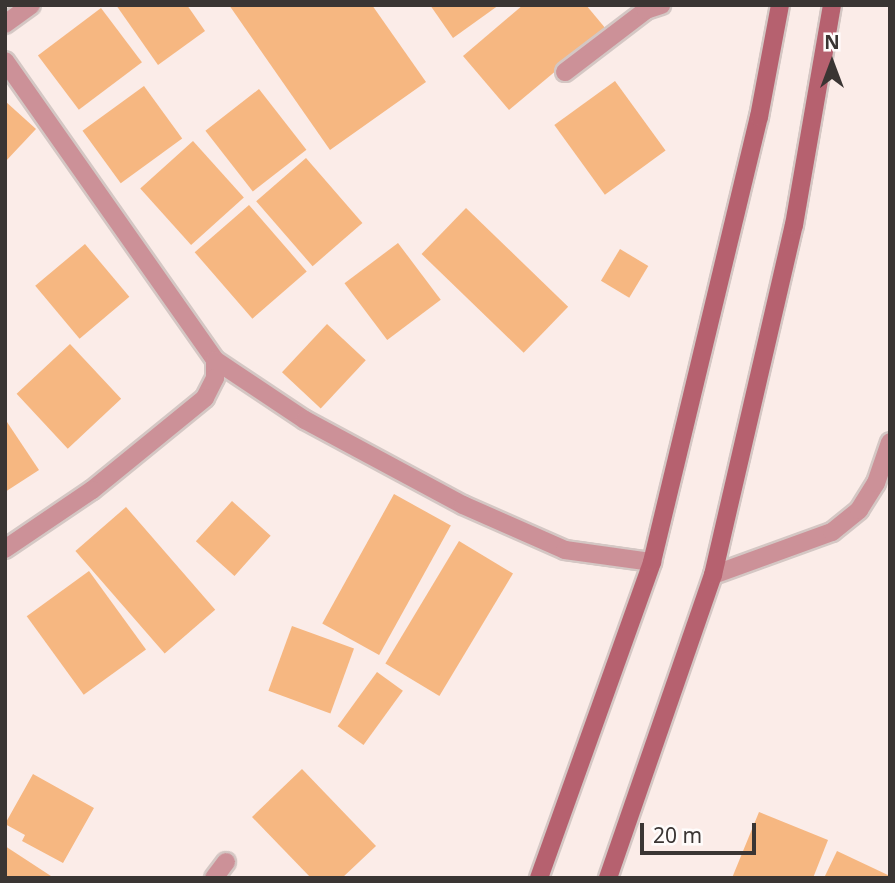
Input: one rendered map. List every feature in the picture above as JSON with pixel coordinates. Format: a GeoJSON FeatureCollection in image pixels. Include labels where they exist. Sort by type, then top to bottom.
{"type":"FeatureCollection","features":[{"type":"Feature","properties":{"kind":"main road"},"geometry":{"type":"LineString","coordinates":[[539,878],[652,562],[759,117],[780,5]]}},
{"type":"Feature","properties":{"kind":"main road"},"geometry":{"type":"LineString","coordinates":[[608,878],[713,575],[794,225],[832,5]]}},
{"type":"Feature","properties":{"kind":"street"},"geometry":{"type":"LineString","coordinates":[[5,24],[31,5]]}},
{"type":"Feature","properties":{"kind":"street"},"geometry":{"type":"LineString","coordinates":[[565,72],[649,7]]}},
{"type":"Feature","properties":{"kind":"street"},"geometry":{"type":"LineString","coordinates":[[5,61],[215,360],[305,420],[463,505],[565,550],[652,562]]}},
{"type":"Feature","properties":{"kind":"street"},"geometry":{"type":"LineString","coordinates":[[5,550],[92,489],[205,398],[215,378],[215,360]]}},
{"type":"Feature","properties":{"kind":"street"},"geometry":{"type":"LineString","coordinates":[[713,575],[832,532],[859,510],[871,492],[890,442]]}},
{"type":"Feature","properties":{"kind":"street"},"geometry":{"type":"LineString","coordinates":[[214,878],[226,862]]}},
{"type":"Feature","properties":{"kind":"building"},"geometry":{"type":"Polygon","coordinates":[[[116,5],[187,5],[205,31],[158,65],[116,5]]]}},
{"type":"Feature","properties":{"kind":"building"},"geometry":{"type":"Polygon","coordinates":[[[229,5],[372,5],[426,82],[330,150],[229,5]]]}},
{"type":"Feature","properties":{"kind":"building"},"geometry":{"type":"Polygon","coordinates":[[[430,5],[499,5],[453,38],[430,5]]]}},
{"type":"Feature","properties":{"kind":"building"},"geometry":{"type":"Polygon","coordinates":[[[523,5],[586,5],[606,29],[509,110],[463,56],[523,5]]]}},
{"type":"Feature","properties":{"kind":"building"},"geometry":{"type":"Polygon","coordinates":[[[101,8],[142,62],[79,110],[38,56],[101,8]]]}},
{"type":"Feature","properties":{"kind":"building"},"geometry":{"type":"Polygon","coordinates":[[[615,81],[666,151],[605,195],[554,125],[615,81]]]}},
{"type":"Feature","properties":{"kind":"building"},"geometry":{"type":"Polygon","coordinates":[[[144,86],[182,139],[121,183],[83,131],[144,86]]]}},
{"type":"Feature","properties":{"kind":"building"},"geometry":{"type":"Polygon","coordinates":[[[259,89],[306,150],[253,192],[205,131],[259,89]]]}},
{"type":"Feature","properties":{"kind":"building"},"geometry":{"type":"Polygon","coordinates":[[[5,101],[36,129],[5,162],[5,101]]]}},
{"type":"Feature","properties":{"kind":"building"},"geometry":{"type":"Polygon","coordinates":[[[193,141],[244,197],[191,245],[140,189],[193,141]]]}},
{"type":"Feature","properties":{"kind":"building"},"geometry":{"type":"Polygon","coordinates":[[[306,158],[362,223],[313,266],[256,201],[306,158]]]}},
{"type":"Feature","properties":{"kind":"building"},"geometry":{"type":"Polygon","coordinates":[[[249,205],[307,271],[252,319],[195,252],[249,205]]]}},
{"type":"Feature","properties":{"kind":"building"},"geometry":{"type":"Polygon","coordinates":[[[466,208],[568,307],[524,353],[422,254],[466,208]]]}},
{"type":"Feature","properties":{"kind":"building"},"geometry":{"type":"Polygon","coordinates":[[[398,243],[441,300],[387,340],[344,283],[398,243]]]}},
{"type":"Feature","properties":{"kind":"building"},"geometry":{"type":"Polygon","coordinates":[[[85,244],[129,297],[80,339],[35,286],[85,244]]]}},
{"type":"Feature","properties":{"kind":"building"},"geometry":{"type":"Polygon","coordinates":[[[620,249],[648,266],[629,298],[601,281],[620,249]]]}},
{"type":"Feature","properties":{"kind":"building"},"geometry":{"type":"Polygon","coordinates":[[[327,324],[366,360],[321,408],[282,372],[327,324]]]}},
{"type":"Feature","properties":{"kind":"building"},"geometry":{"type":"Polygon","coordinates":[[[70,344],[121,399],[68,449],[17,394],[70,344]]]}},
{"type":"Feature","properties":{"kind":"building"},"geometry":{"type":"Polygon","coordinates":[[[5,419],[39,470],[5,492],[5,419]]]}},
{"type":"Feature","properties":{"kind":"building"},"geometry":{"type":"Polygon","coordinates":[[[394,494],[451,526],[379,655],[322,623],[394,494]]]}},
{"type":"Feature","properties":{"kind":"building"},"geometry":{"type":"Polygon","coordinates":[[[232,501],[271,536],[235,576],[196,541],[232,501]]]}},
{"type":"Feature","properties":{"kind":"building"},"geometry":{"type":"Polygon","coordinates":[[[126,507],[215,610],[165,654],[75,551],[126,507]]]}},
{"type":"Feature","properties":{"kind":"building"},"geometry":{"type":"Polygon","coordinates":[[[459,541],[513,573],[439,696],[385,664],[459,541]]]}},
{"type":"Feature","properties":{"kind":"building"},"geometry":{"type":"Polygon","coordinates":[[[89,571],[146,649],[84,695],[27,616],[89,571]]]}},
{"type":"Feature","properties":{"kind":"building"},"geometry":{"type":"Polygon","coordinates":[[[292,626],[354,649],[330,713],[268,691],[292,626]]]}},
{"type":"Feature","properties":{"kind":"building"},"geometry":{"type":"Polygon","coordinates":[[[377,672],[403,691],[364,745],[338,726],[377,672]]]}},
{"type":"Feature","properties":{"kind":"building"},"geometry":{"type":"Polygon","coordinates":[[[302,769],[376,846],[342,878],[311,878],[252,817],[302,769]]]}},
{"type":"Feature","properties":{"kind":"building"},"geometry":{"type":"Polygon","coordinates":[[[33,774],[94,808],[63,863],[22,841],[25,835],[5,824],[33,774]]]}},
{"type":"Feature","properties":{"kind":"building"},"geometry":{"type":"Polygon","coordinates":[[[759,812],[828,840],[813,878],[732,878],[759,812]]]}},
{"type":"Feature","properties":{"kind":"building"},"geometry":{"type":"Polygon","coordinates":[[[5,846],[54,878],[5,878],[5,846]]]}},
{"type":"Feature","properties":{"kind":"building"},"geometry":{"type":"Polygon","coordinates":[[[837,851],[890,876],[890,878],[824,878],[837,851]]]}}]}
